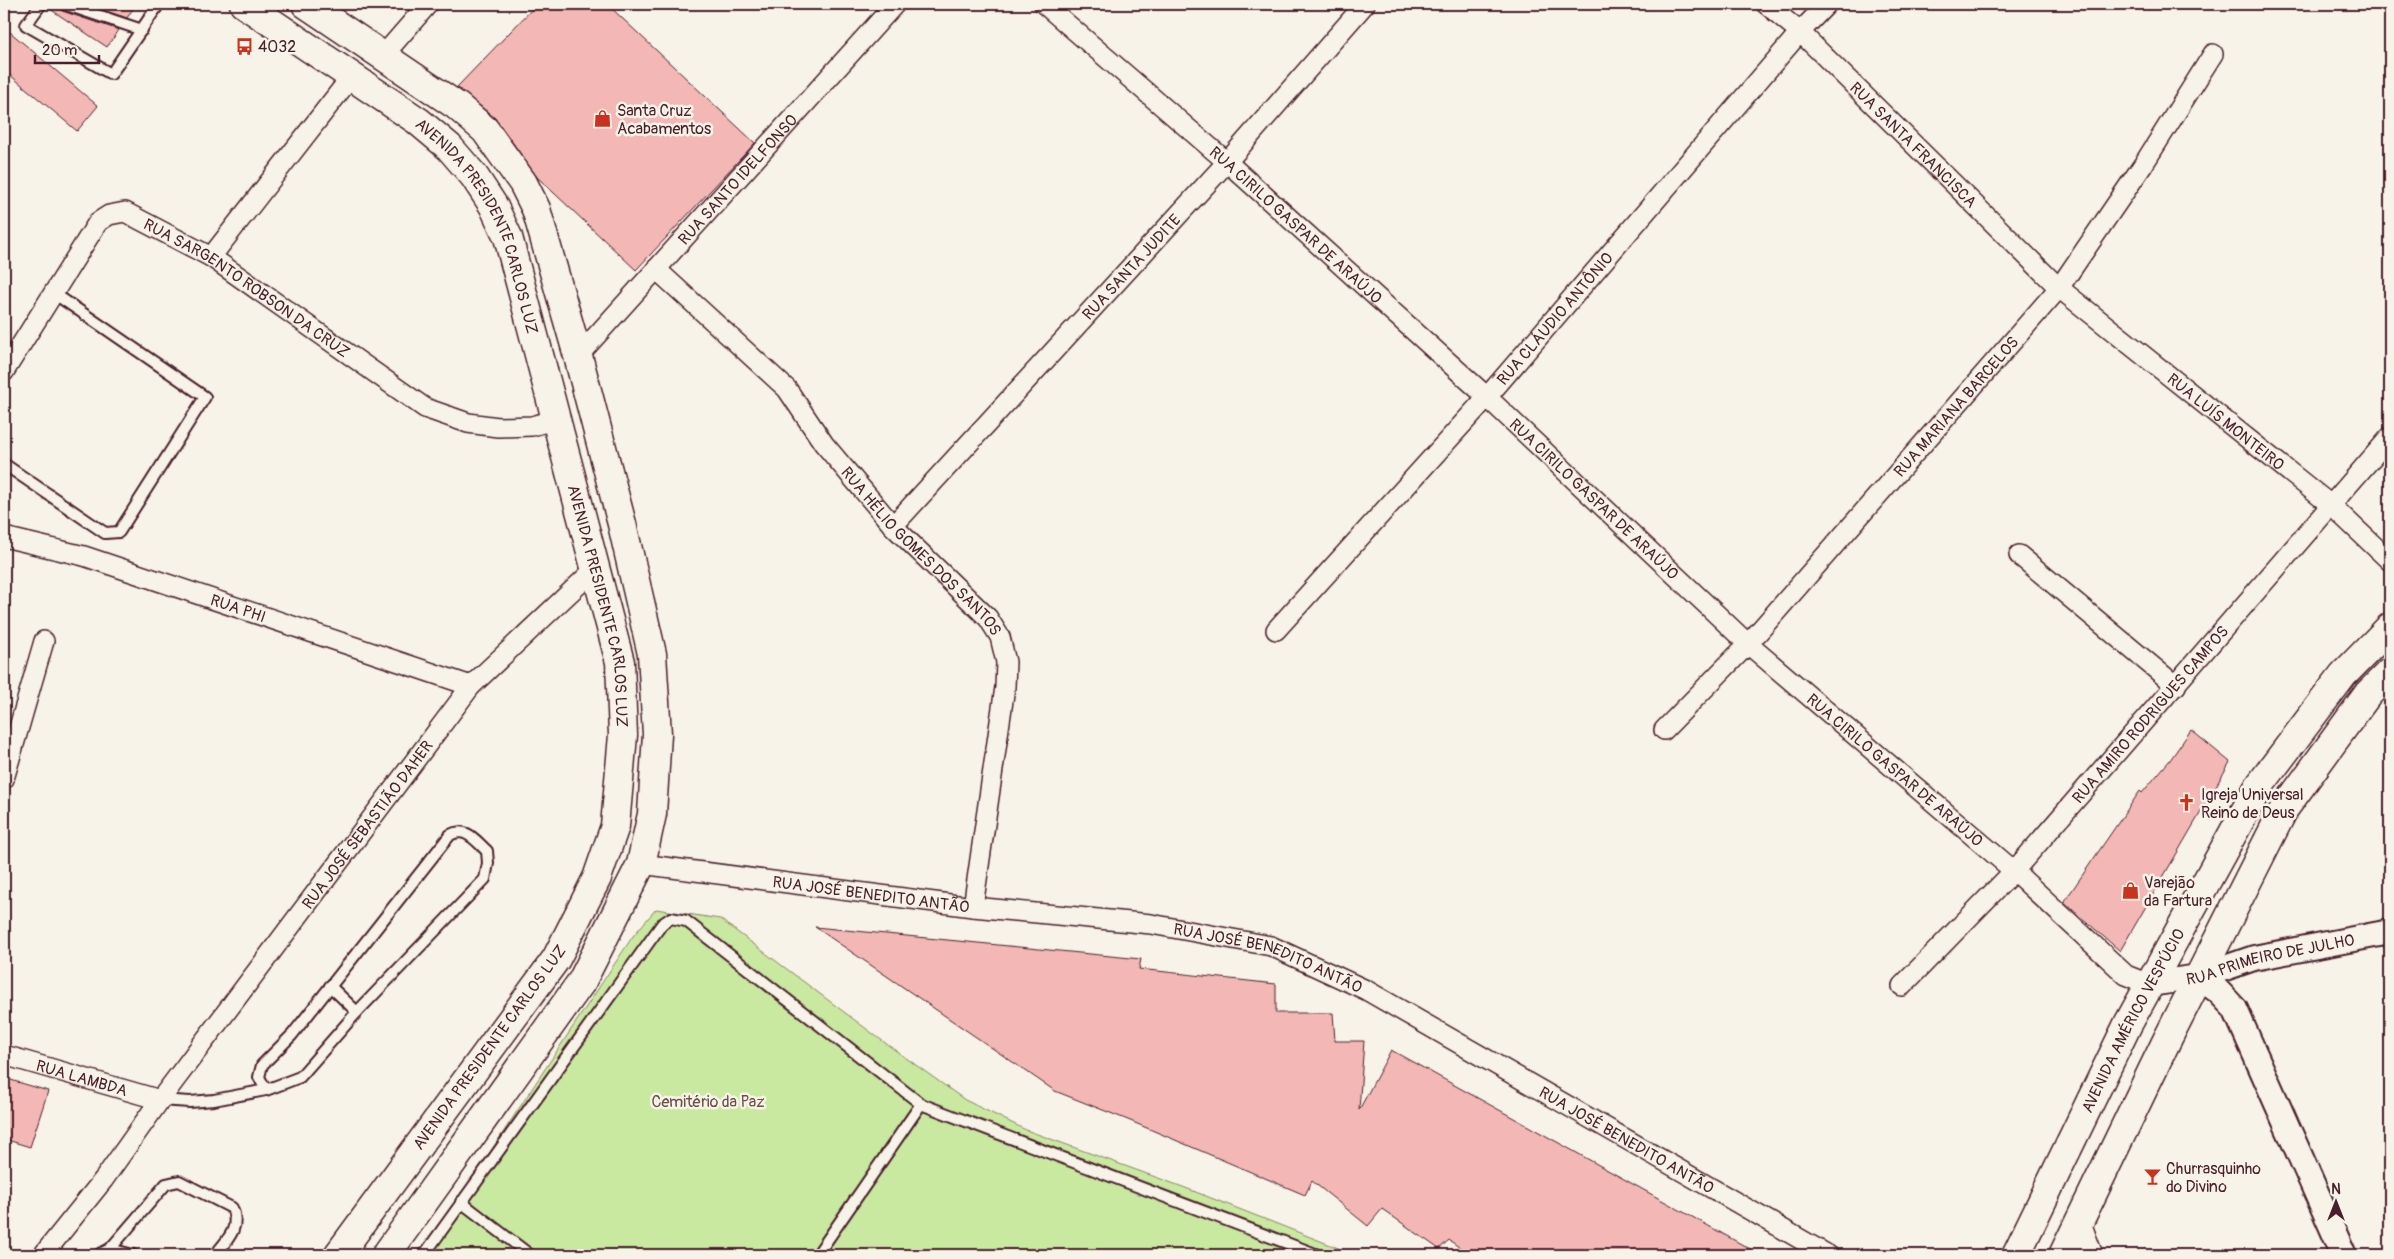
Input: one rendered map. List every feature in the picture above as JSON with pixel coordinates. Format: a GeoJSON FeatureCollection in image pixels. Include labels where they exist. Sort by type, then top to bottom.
{"type":"FeatureCollection","features":[{"type":"Feature","properties":{"kind":"main road","name":"AVENIDA PRESIDENTE CARLOS LUZ"},"geometry":{"type":"LineString","coordinates":[[244,4],[418,121],[449,147],[474,176],[493,206],[508,237],[558,419],[620,662],[623,735],[615,826],[597,878],[556,959],[338,1255]]}},
{"type":"Feature","properties":{"kind":"main road","name":"AVENIDA PRESIDENTE CARLOS LUZ"},"geometry":{"type":"LineString","coordinates":[[306,4],[457,106],[485,130],[523,183],[536,209],[578,356],[622,524],[652,654],[657,734],[652,814],[641,864],[582,981],[386,1255]]}},
{"type":"Feature","properties":{"kind":"main road","name":"AVENIDA AMÉRICO VESPÚCIO"},"geometry":{"type":"LineString","coordinates":[[2016,1255],[2149,984],[2259,786],[2343,675],[2390,627]]}},
{"type":"Feature","properties":{"kind":"main road"},"geometry":{"type":"LineString","coordinates":[[2063,1255],[2079,1217],[2284,809],[2368,694],[2390,672]]}},
{"type":"Feature","properties":{"kind":"street"},"geometry":{"type":"LineString","coordinates":[[382,57],[428,4]]}},
{"type":"Feature","properties":{"kind":"street","name":"RUA SANTO IDELFONSO"},"geometry":{"type":"LineString","coordinates":[[578,356],[895,4]]}},
{"type":"Feature","properties":{"kind":"street","name":"RUA CIRILO GASPAR DE ARAÚJO"},"geometry":{"type":"LineString","coordinates":[[1044,4],[1227,162],[1487,397],[1748,644],[2014,871],[2126,975],[2149,984]]}},
{"type":"Feature","properties":{"kind":"street","name":"RUA SANTA JUDITE"},"geometry":{"type":"LineString","coordinates":[[893,526],[1227,162],[1365,4]]}},
{"type":"Feature","properties":{"kind":"street","name":"RUA SANTA FRANCISCA"},"geometry":{"type":"LineString","coordinates":[[1766,4],[1800,32],[2059,288]]}},
{"type":"Feature","properties":{"kind":"street","name":"RUA CLÁUDIO ANTÔNIO"},"geometry":{"type":"LineString","coordinates":[[1276,630],[1487,397],[1800,32],[1827,4]]}},
{"type":"Feature","properties":{"kind":"street","name":"RUA MARIANA BARCELOS"},"geometry":{"type":"LineString","coordinates":[[1664,730],[1748,644],[2059,288],[2143,165],[2213,54]]}},
{"type":"Feature","properties":{"kind":"street"},"geometry":{"type":"LineString","coordinates":[[211,257],[351,77]]}},
{"type":"Feature","properties":{"kind":"street","name":"RUA SARGENTO ROBSON DA CRUZ"},"geometry":{"type":"LineString","coordinates":[[4,372],[55,294],[98,222],[109,215],[125,212],[211,257],[425,408],[468,423],[498,427],[532,426],[558,419]]}},
{"type":"Feature","properties":{"kind":"street","name":"RUA HÉLIO GOMES DOS SANTOS"},"geometry":{"type":"LineString","coordinates":[[656,269],[787,389],[824,444],[893,526],[988,618],[1000,637],[1006,662],[1005,688],[973,907]]}},
{"type":"Feature","properties":{"kind":"street","name":"RUA LUÍS MONTEIRO"},"geometry":{"type":"LineString","coordinates":[[2059,288],[2332,506],[2390,561]]}},
{"type":"Feature","properties":{"kind":"street","name":"RUA AMIRO RODRIGUES CAMPOS"},"geometry":{"type":"LineString","coordinates":[[1902,986],[2014,871],[2390,437]]}},
{"type":"Feature","properties":{"kind":"street","name":"RUA PHI"},"geometry":{"type":"LineString","coordinates":[[4,537],[84,556],[471,686]]}},
{"type":"Feature","properties":{"kind":"street"},"geometry":{"type":"LineString","coordinates":[[2019,555],[2176,686]]}},
{"type":"Feature","properties":{"kind":"street","name":"RUA JOSÉ SEBASTIÃO DAHER"},"geometry":{"type":"LineString","coordinates":[[43,1255],[104,1179],[160,1100],[471,686],[596,568]]}},
{"type":"Feature","properties":{"kind":"street"},"geometry":{"type":"LineString","coordinates":[[4,779],[44,641]]}},
{"type":"Feature","properties":{"kind":"street","name":"RUA JOSÉ BENEDITO ANTÃO"},"geometry":{"type":"LineString","coordinates":[[641,864],[973,907],[1150,924],[1271,946],[1366,990],[1828,1255]]}},
{"type":"Feature","properties":{"kind":"street","name":"RUA PRIMEIRO DE JULHO"},"geometry":{"type":"LineString","coordinates":[[2149,984],[2199,977],[2254,958],[2390,932]]}},
{"type":"Feature","properties":{"kind":"street"},"geometry":{"type":"LineString","coordinates":[[2199,977],[2218,991],[2235,1009],[2344,1255]]}},
{"type":"Feature","properties":{"kind":"street","name":"RUA LAMBDA"},"geometry":{"type":"LineString","coordinates":[[4,1055],[160,1100]]}},
{"type":"Feature","properties":{"kind":"street"},"geometry":{"type":"LineString","coordinates":[[2079,1217],[2093,1255]]}},
{"type":"Feature","properties":{"kind":"lane"},"geometry":{"type":"LineString","coordinates":[[41,4],[26,25],[111,74],[159,4]]}},
{"type":"Feature","properties":{"kind":"lane"},"geometry":{"type":"LineString","coordinates":[[64,4],[142,30]]}},
{"type":"Feature","properties":{"kind":"lane"},"geometry":{"type":"LineString","coordinates":[[4,464],[105,533],[119,532],[205,397],[55,294]]}},
{"type":"Feature","properties":{"kind":"lane"},"geometry":{"type":"LineString","coordinates":[[160,1100],[190,1102],[214,1100],[266,1090],[300,1077],[356,1012],[485,879],[488,863],[487,851],[468,833],[457,831],[450,835],[292,1035],[262,1065],[259,1077],[266,1090]]}},
{"type":"Feature","properties":{"kind":"lane"},"geometry":{"type":"LineString","coordinates":[[424,1255],[460,1202],[662,924],[671,918],[686,921],[921,1104],[1318,1255]]}},
{"type":"Feature","properties":{"kind":"lane"},"geometry":{"type":"LineString","coordinates":[[330,986],[356,1012]]}},
{"type":"Feature","properties":{"kind":"lane"},"geometry":{"type":"LineString","coordinates":[[817,1255],[921,1104]]}},
{"type":"Feature","properties":{"kind":"lane"},"geometry":{"type":"LineString","coordinates":[[98,1255],[110,1249],[166,1184],[179,1181],[232,1208],[236,1217],[235,1229],[215,1255]]}},
{"type":"Feature","properties":{"kind":"lane"},"geometry":{"type":"LineString","coordinates":[[460,1202],[530,1255]]}},
{"type":"Feature","properties":{"kind":"lane"},"geometry":{"type":"LineString","coordinates":[[110,1249],[133,1255]]}},
{"type":"Feature","properties":{"kind":"green space","name":"Cemitério da Paz"},"geometry":{"type":"Polygon","coordinates":[[[656,909],[720,919],[892,1048],[965,1100],[1026,1130],[1183,1187],[1356,1255],[422,1255],[633,936],[656,909]]]}},
{"type":"Feature","properties":{"kind":"building"},"geometry":{"type":"Polygon","coordinates":[[[48,4],[57,4],[62,11],[119,30],[107,47],[47,7],[48,4]]]}},
{"type":"Feature","properties":{"kind":"building"},"geometry":{"type":"Polygon","coordinates":[[[85,4],[136,4],[127,18],[85,4]]]}},
{"type":"Feature","properties":{"kind":"building","name":"Santa Cruz Acabamentos"},"geometry":{"type":"Polygon","coordinates":[[[537,4],[607,4],[755,143],[636,270],[537,177],[495,118],[457,87],[537,4]]]}},
{"type":"Feature","properties":{"kind":"building"},"geometry":{"type":"Polygon","coordinates":[[[4,27],[98,106],[77,131],[4,70],[4,27]]]}},
{"type":"Feature","properties":{"kind":"building"},"geometry":{"type":"Polygon","coordinates":[[[2191,730],[2230,762],[2120,951],[2064,902],[2140,791],[2142,793],[2170,760],[2191,730]]]}},
{"type":"Feature","properties":{"kind":"building"},"geometry":{"type":"Polygon","coordinates":[[[815,927],[1141,959],[1139,969],[1276,984],[1276,1013],[1333,1013],[1335,1041],[1364,1041],[1359,1110],[1391,1050],[1761,1255],[1470,1255],[1449,1240],[1439,1249],[1382,1209],[1368,1226],[1312,1181],[1305,1195],[1055,1091],[815,927]]]}},
{"type":"Feature","properties":{"kind":"building"},"geometry":{"type":"Polygon","coordinates":[[[4,1078],[48,1091],[30,1147],[4,1139],[4,1078]]]}},
{"type":"Feature","properties":{"kind":"place","name":"4032"},"geometry":{"type":"Point","coordinates":[244,46]}},
{"type":"Feature","properties":{"kind":"place","name":"Santa Cruz Acabamentos"},"geometry":{"type":"Point","coordinates":[603,119]}},
{"type":"Feature","properties":{"kind":"place","name":"Igreja Universal Reino de Deus"},"geometry":{"type":"Point","coordinates":[2187,803]}},
{"type":"Feature","properties":{"kind":"place","name":"Varejão da Fartura"},"geometry":{"type":"Point","coordinates":[2130,891]}},
{"type":"Feature","properties":{"kind":"place","name":"Churrasquinho do Divino"},"geometry":{"type":"Point","coordinates":[2152,1177]}}]}
